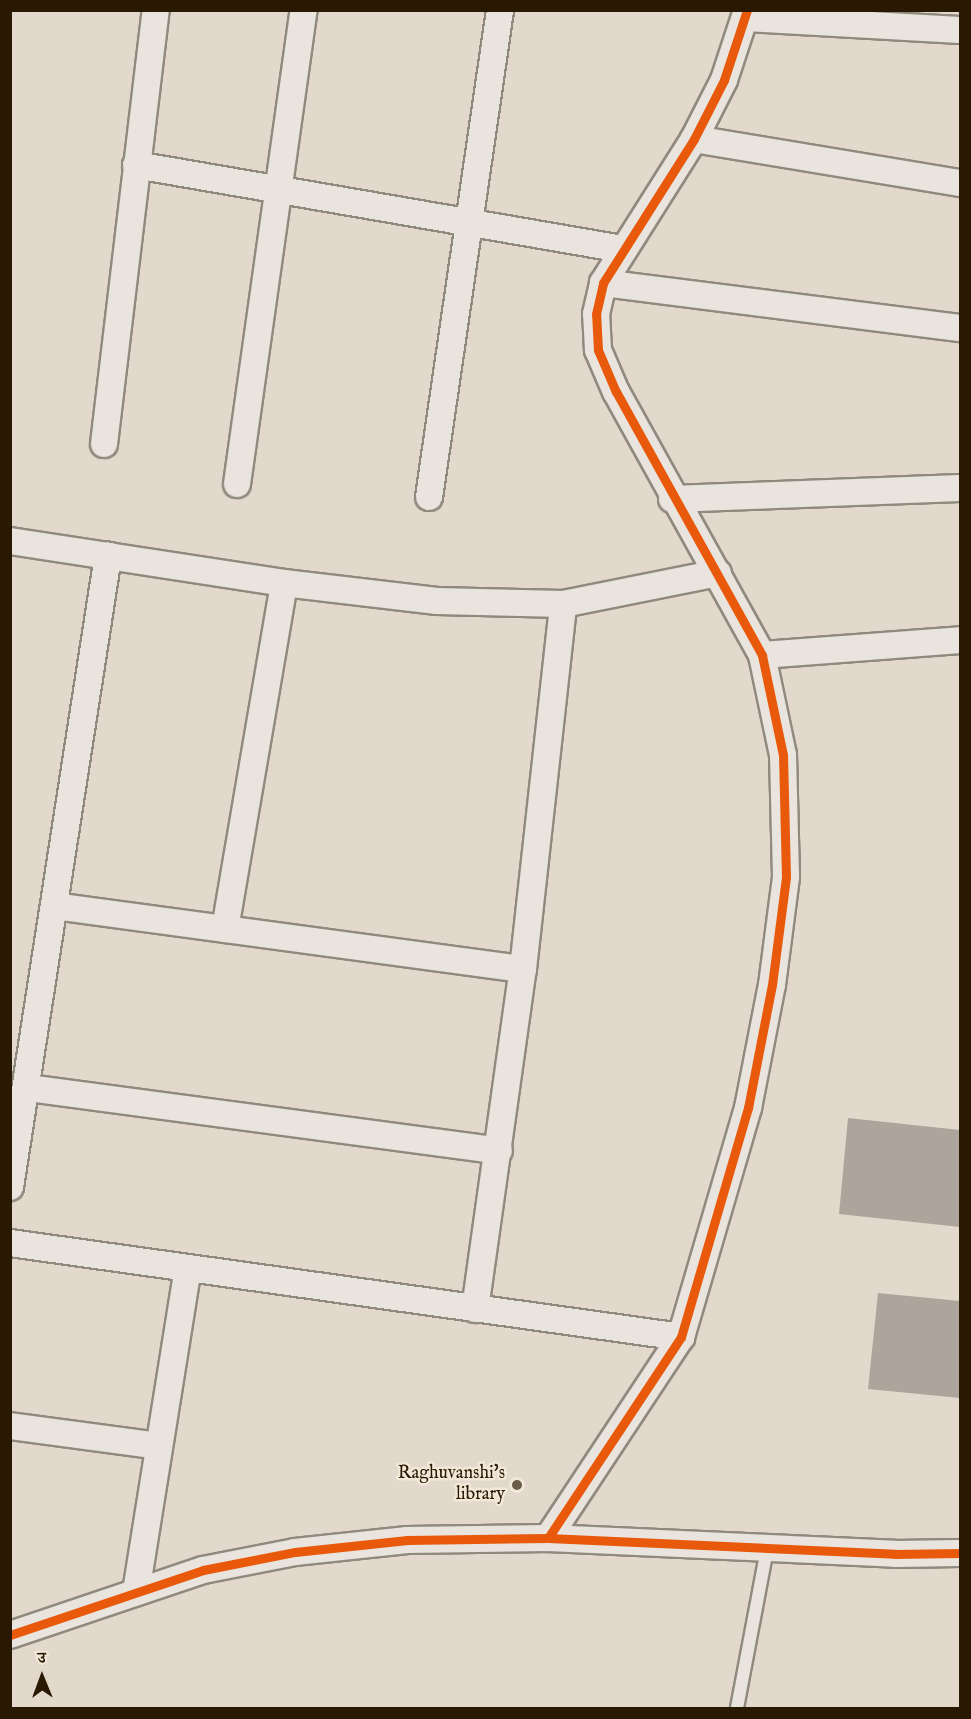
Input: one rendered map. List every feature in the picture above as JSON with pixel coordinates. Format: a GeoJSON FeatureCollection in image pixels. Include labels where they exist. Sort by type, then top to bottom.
{"type":"FeatureCollection","features":[{"type":"Feature","properties":{"kind":"street"},"geometry":{"type":"LineString","coordinates":[[104,444],[156,10]]}},
{"type":"Feature","properties":{"kind":"street"},"geometry":{"type":"LineString","coordinates":[[237,484],[281,189],[304,10]]}},
{"type":"Feature","properties":{"kind":"street"},"geometry":{"type":"LineString","coordinates":[[429,497],[467,222],[500,10]]}},
{"type":"Feature","properties":{"kind":"street"},"geometry":{"type":"LineString","coordinates":[[548,1538],[681,1337],[748,1107],[772,985],[786,877],[783,755],[762,655],[718,573],[672,499],[616,392],[598,350],[596,314],[603,283],[622,249],[694,139],[724,80],[746,14],[903,19],[960,30]]}},
{"type":"Feature","properties":{"kind":"street"},"geometry":{"type":"LineString","coordinates":[[694,139],[960,183]]}},
{"type":"Feature","properties":{"kind":"street"},"geometry":{"type":"LineString","coordinates":[[136,165],[622,249]]}},
{"type":"Feature","properties":{"kind":"street"},"geometry":{"type":"LineString","coordinates":[[603,283],[960,328]]}},
{"type":"Feature","properties":{"kind":"street"},"geometry":{"type":"LineString","coordinates":[[672,499],[960,488]]}},
{"type":"Feature","properties":{"kind":"street"},"geometry":{"type":"LineString","coordinates":[[10,541],[284,583],[437,601],[563,604],[718,573]]}},
{"type":"Feature","properties":{"kind":"street"},"geometry":{"type":"LineString","coordinates":[[10,1187],[29,1088],[108,555]]}},
{"type":"Feature","properties":{"kind":"street"},"geometry":{"type":"LineString","coordinates":[[225,929],[284,583]]}},
{"type":"Feature","properties":{"kind":"street"},"geometry":{"type":"LineString","coordinates":[[475,1309],[523,969],[563,604]]}},
{"type":"Feature","properties":{"kind":"street"},"geometry":{"type":"LineString","coordinates":[[762,655],[960,640]]}},
{"type":"Feature","properties":{"kind":"street"},"geometry":{"type":"LineString","coordinates":[[55,906],[523,969]]}},
{"type":"Feature","properties":{"kind":"street"},"geometry":{"type":"LineString","coordinates":[[29,1088],[499,1151]]}},
{"type":"Feature","properties":{"kind":"street"},"geometry":{"type":"LineString","coordinates":[[10,1243],[681,1337]]}},
{"type":"Feature","properties":{"kind":"street"},"geometry":{"type":"LineString","coordinates":[[135,1593],[188,1269]]}},
{"type":"Feature","properties":{"kind":"street"},"geometry":{"type":"LineString","coordinates":[[10,1426],[159,1446]]}},
{"type":"Feature","properties":{"kind":"street"},"geometry":{"type":"LineString","coordinates":[[10,1635],[203,1570],[295,1552],[407,1540],[548,1538],[767,1549],[960,1552]]}},
{"type":"Feature","properties":{"kind":"lane"},"geometry":{"type":"LineString","coordinates":[[737,1708],[767,1549]]}},
{"type":"Feature","properties":{"kind":"building"},"geometry":{"type":"Polygon","coordinates":[[[848,1118],[960,1130],[960,1227],[839,1214],[848,1118]]]}},
{"type":"Feature","properties":{"kind":"building"},"geometry":{"type":"Polygon","coordinates":[[[878,1293],[960,1301],[960,1398],[868,1389],[878,1293]]]}},
{"type":"Feature","properties":{"kind":"cycle path"},"geometry":{"type":"LineString","coordinates":[[548,1538],[681,1337],[748,1108],[772,985],[786,877],[783,755],[762,655],[616,392],[598,350],[596,314],[603,283],[694,139],[724,80],[747,10]]}},
{"type":"Feature","properties":{"kind":"cycle path"},"geometry":{"type":"LineString","coordinates":[[10,1635],[203,1570],[295,1552],[407,1540],[548,1538],[895,1554],[960,1553]]}},
{"type":"Feature","properties":{"kind":"place","name":"Raghuvanshi's library"},"geometry":{"type":"Point","coordinates":[517,1485]}}]}
